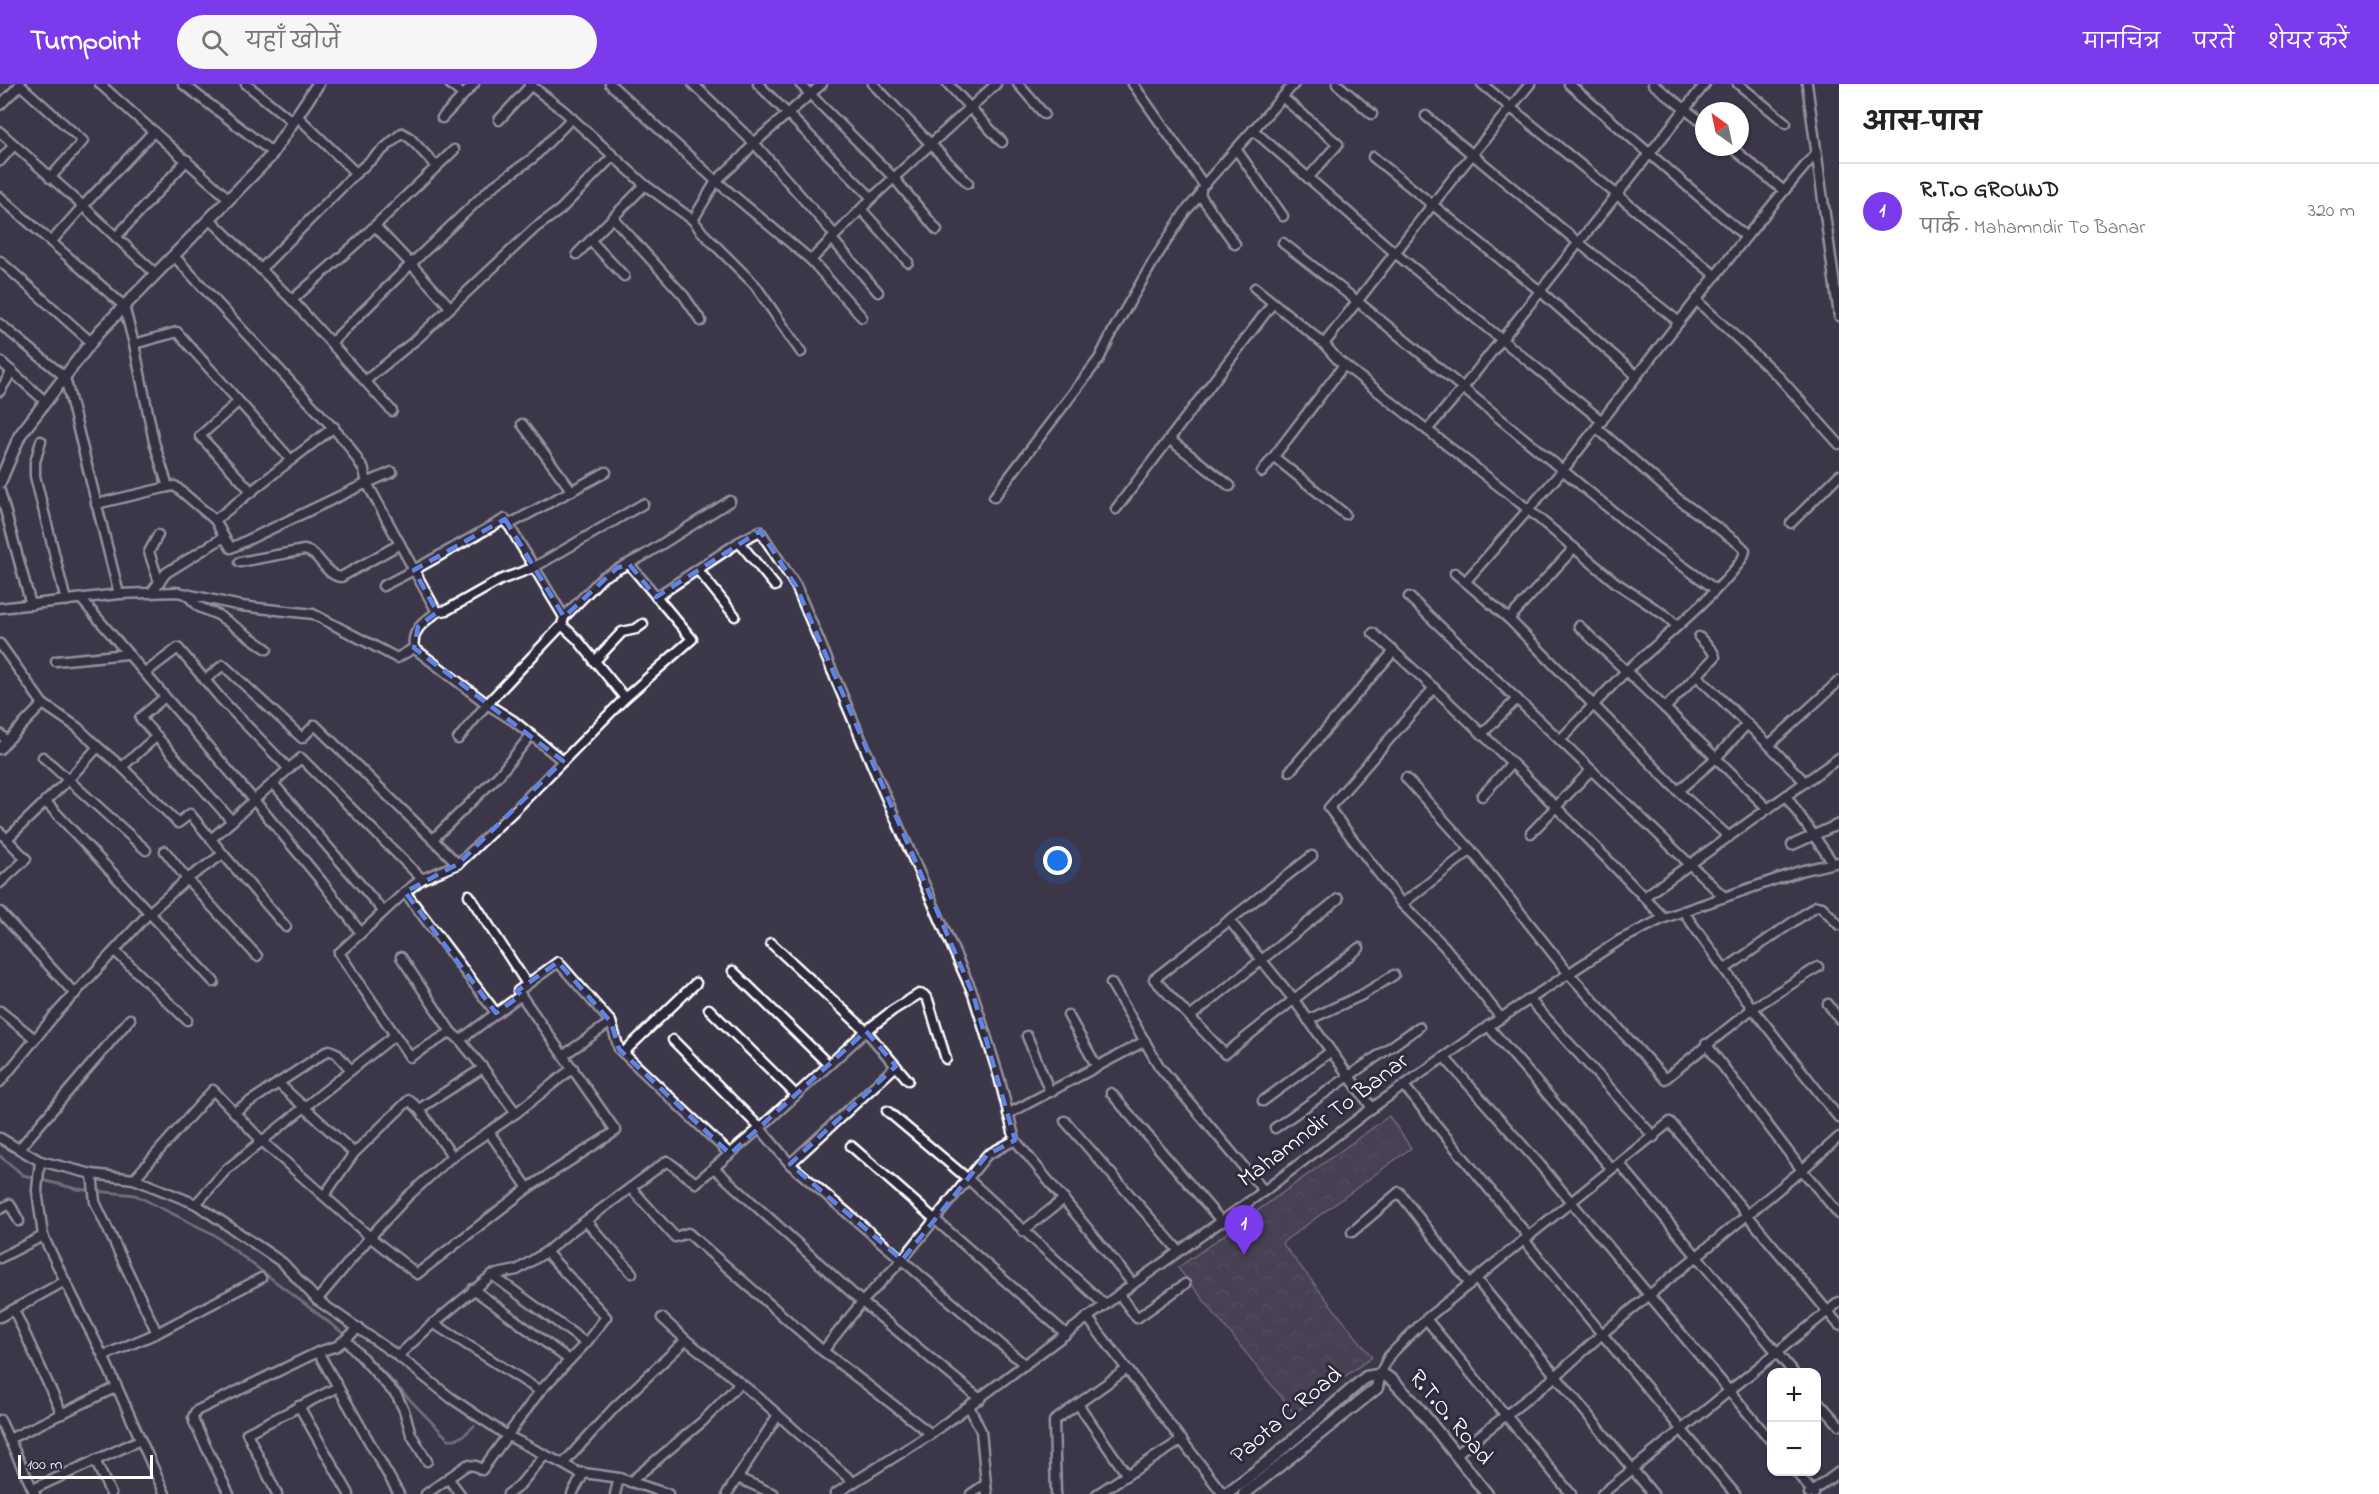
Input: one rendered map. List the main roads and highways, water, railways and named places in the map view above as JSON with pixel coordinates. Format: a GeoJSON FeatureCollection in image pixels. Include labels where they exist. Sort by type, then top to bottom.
{"type":"FeatureCollection","features":[{"type":"Feature","properties":{"kind":"waterway"},"geometry":{"type":"LineString","coordinates":[[0,1156],[23,1175],[77,1189],[135,1195],[213,1234],[352,1340],[448,1439],[459,1438],[474,1426]]}},
{"type":"Feature","properties":{"kind":"place","name":"R.T.O GROUND"},"geometry":{"type":"Point","coordinates":[1244,1255]}}]}
